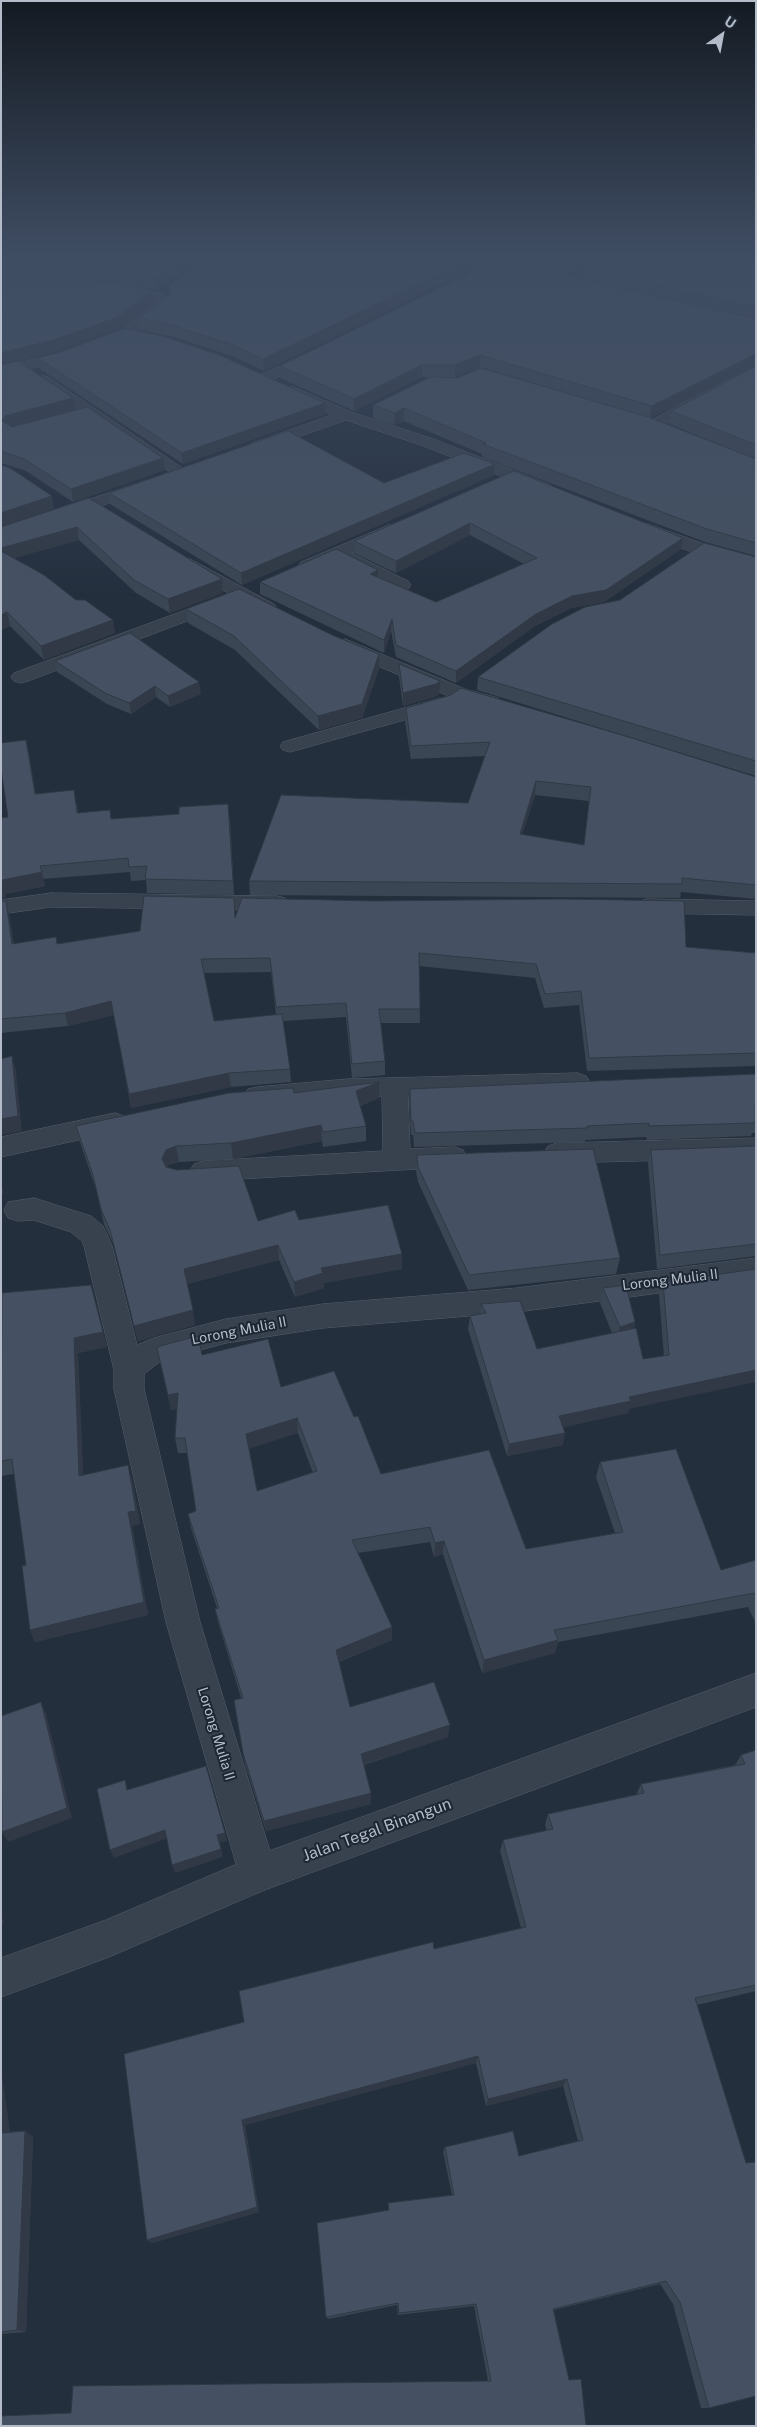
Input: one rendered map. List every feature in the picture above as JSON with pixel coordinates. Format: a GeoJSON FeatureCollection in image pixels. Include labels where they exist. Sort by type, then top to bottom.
{"type":"FeatureCollection","features":[{"type":"Feature","properties":{"kind":"street"},"geometry":{"type":"LineString","coordinates":[[29,370],[182,473]]}},
{"type":"Feature","properties":{"kind":"street"},"geometry":{"type":"LineString","coordinates":[[263,379],[280,370]]}},
{"type":"Feature","properties":{"kind":"street"},"geometry":{"type":"LineString","coordinates":[[652,425],[754,370]]}},
{"type":"Feature","properties":{"kind":"street"},"geometry":{"type":"LineString","coordinates":[[248,371],[351,416],[514,475],[559,494]]}},
{"type":"Feature","properties":{"kind":"street"},"geometry":{"type":"LineString","coordinates":[[246,450],[372,410]]}},
{"type":"Feature","properties":{"kind":"street"},"geometry":{"type":"LineString","coordinates":[[72,418],[91,412]]}},
{"type":"Feature","properties":{"kind":"street"},"geometry":{"type":"LineString","coordinates":[[633,420],[668,432]]}},
{"type":"Feature","properties":{"kind":"street"},"geometry":{"type":"LineString","coordinates":[[1,535],[201,466]]}},
{"type":"Feature","properties":{"kind":"street"},"geometry":{"type":"LineString","coordinates":[[487,486],[514,475]]}},
{"type":"Feature","properties":{"kind":"street"},"geometry":{"type":"LineString","coordinates":[[51,497],[71,511]]}},
{"type":"Feature","properties":{"kind":"street"},"geometry":{"type":"LineString","coordinates":[[94,504],[110,514]]}},
{"type":"Feature","properties":{"kind":"street"},"geometry":{"type":"LineString","coordinates":[[293,572],[407,521]]}},
{"type":"Feature","properties":{"kind":"street"},"geometry":{"type":"LineString","coordinates":[[633,523],[690,554],[756,564]]}},
{"type":"Feature","properties":{"kind":"street"},"geometry":{"type":"LineString","coordinates":[[337,552],[402,585]]}},
{"type":"Feature","properties":{"kind":"street"},"geometry":{"type":"LineString","coordinates":[[175,555],[250,591],[282,615]]}},
{"type":"Feature","properties":{"kind":"street"},"geometry":{"type":"LineString","coordinates":[[22,677],[250,591]]}},
{"type":"Feature","properties":{"kind":"street"},"geometry":{"type":"LineString","coordinates":[[332,639],[466,687],[511,708]]}},
{"type":"Feature","properties":{"kind":"street"},"geometry":{"type":"LineString","coordinates":[[290,746],[436,706],[466,687]]}},
{"type":"Feature","properties":{"kind":"street"},"geometry":{"type":"LineString","coordinates":[[1,907],[51,900],[296,904]]}},
{"type":"Feature","properties":{"kind":"street"},"geometry":{"type":"LineString","coordinates":[[628,906],[756,908]]}},
{"type":"Feature","properties":{"kind":"street"},"geometry":{"type":"LineString","coordinates":[[232,1098],[348,1088],[596,1082]]}},
{"type":"Feature","properties":{"kind":"street"},"geometry":{"type":"LineString","coordinates":[[391,1088],[395,1096],[397,1161]]}},
{"type":"Feature","properties":{"kind":"street"},"geometry":{"type":"LineString","coordinates":[[1,1147],[136,1118]]}},
{"type":"Feature","properties":{"kind":"street"},"geometry":{"type":"LineString","coordinates":[[531,1155],[756,1148]]}},
{"type":"Feature","properties":{"kind":"street"},"geometry":{"type":"LineString","coordinates":[[179,1174],[475,1157]]}},
{"type":"Feature","properties":{"kind":"street"},"geometry":{"type":"LineString","coordinates":[[18,1210],[34,1209],[81,1224],[93,1234],[98,1246],[128,1370]]}},
{"type":"Feature","properties":{"kind":"street","name":"Lorong Mulia II"},"geometry":{"type":"LineString","coordinates":[[258,1874],[183,1622],[129,1389],[128,1370],[140,1358],[154,1350],[226,1331],[323,1316],[517,1300],[756,1269]]}},
{"type":"Feature","properties":{"kind":"street","name":"Jalan Tegal Binangun"},"geometry":{"type":"LineString","coordinates":[[1,1978],[109,1938],[258,1874],[756,1690]]}},
{"type":"Feature","properties":{"kind":"building"},"geometry":{"type":"Polygon","coordinates":[[[1,370],[32,370],[73,398],[5,416],[2,421],[12,427],[87,407],[163,458],[71,489],[24,459],[1,451],[1,370]]]}},
{"type":"Feature","properties":{"kind":"building"},"geometry":{"type":"Polygon","coordinates":[[[57,370],[253,370],[325,403],[182,453],[57,370]]]}},
{"type":"Feature","properties":{"kind":"building"},"geometry":{"type":"Polygon","coordinates":[[[290,370],[411,370],[354,399],[290,370]]]}},
{"type":"Feature","properties":{"kind":"building"},"geometry":{"type":"Polygon","coordinates":[[[476,370],[489,370],[648,417],[756,459],[756,543],[707,529],[483,444],[486,443],[404,408],[395,413],[373,405],[431,377],[457,378],[476,370]]]}},
{"type":"Feature","properties":{"kind":"building"},"geometry":{"type":"Polygon","coordinates":[[[531,370],[723,370],[652,406],[531,370]]]}},
{"type":"Feature","properties":{"kind":"building"},"geometry":{"type":"Polygon","coordinates":[[[748,370],[756,370],[756,445],[671,411],[748,370]]]}},
{"type":"Feature","properties":{"kind":"building"},"geometry":{"type":"Polygon","coordinates":[[[288,431],[384,483],[464,453],[495,464],[241,573],[109,493],[288,431]]]}},
{"type":"Feature","properties":{"kind":"building"},"geometry":{"type":"Polygon","coordinates":[[[1,465],[10,468],[52,496],[1,513],[1,465]]]}},
{"type":"Feature","properties":{"kind":"building"},"geometry":{"type":"Polygon","coordinates":[[[514,471],[683,538],[606,590],[572,596],[536,614],[456,671],[396,645],[392,619],[384,640],[260,582],[336,549],[378,570],[370,574],[436,602],[537,558],[470,523],[396,561],[354,541],[514,471]]]}},
{"type":"Feature","properties":{"kind":"building"},"geometry":{"type":"Polygon","coordinates":[[[89,498],[222,579],[168,599],[134,580],[77,527],[1,548],[1,527],[89,498]]]}},
{"type":"Feature","properties":{"kind":"building"},"geometry":{"type":"Polygon","coordinates":[[[704,543],[756,557],[756,761],[478,677],[552,624],[585,607],[620,600],[704,543]]]}},
{"type":"Feature","properties":{"kind":"building"},"geometry":{"type":"Polygon","coordinates":[[[1,551],[44,575],[76,600],[85,600],[113,620],[41,646],[7,612],[1,615],[1,551]]]}},
{"type":"Feature","properties":{"kind":"building"},"geometry":{"type":"Polygon","coordinates":[[[239,589],[332,635],[379,654],[362,704],[318,716],[234,636],[186,609],[239,589]]]}},
{"type":"Feature","properties":{"kind":"building"},"geometry":{"type":"Polygon","coordinates":[[[130,633],[199,682],[168,696],[155,686],[129,703],[105,693],[55,661],[130,633]]]}},
{"type":"Feature","properties":{"kind":"building"},"geometry":{"type":"Polygon","coordinates":[[[399,664],[440,681],[436,684],[403,693],[399,664]]]}},
{"type":"Feature","properties":{"kind":"building"},"geometry":{"type":"Polygon","coordinates":[[[461,688],[622,735],[756,777],[756,885],[682,878],[682,884],[249,881],[281,795],[468,803],[490,742],[411,746],[406,708],[451,695],[461,688]],[[536,781],[520,834],[584,845],[591,787],[536,781]]]}},
{"type":"Feature","properties":{"kind":"building"},"geometry":{"type":"Polygon","coordinates":[[[26,740],[35,794],[74,790],[77,813],[110,810],[111,819],[179,814],[179,807],[228,804],[233,881],[145,879],[147,866],[129,867],[128,858],[40,866],[42,872],[2,880],[3,883],[1,884],[1,818],[8,817],[1,768],[1,743],[26,740]]]}},
{"type":"Feature","properties":{"kind":"building"},"geometry":{"type":"Polygon","coordinates":[[[144,896],[234,898],[235,918],[242,898],[373,901],[561,899],[684,901],[686,947],[756,953],[756,1053],[589,1058],[581,991],[545,994],[536,964],[419,953],[420,1009],[379,1009],[385,1061],[352,1064],[346,1003],[276,1007],[270,958],[201,959],[214,1021],[282,1014],[290,1069],[229,1073],[129,1094],[111,1001],[65,1013],[1,1019],[1,901],[6,901],[12,944],[56,937],[57,944],[140,931],[144,896]]]}},
{"type":"Feature","properties":{"kind":"building"},"geometry":{"type":"Polygon","coordinates":[[[12,1056],[18,1116],[1,1119],[1,1059],[12,1056]]]}},
{"type":"Feature","properties":{"kind":"building"},"geometry":{"type":"Polygon","coordinates":[[[756,1074],[755,1123],[649,1126],[649,1123],[587,1126],[587,1128],[415,1133],[413,1121],[411,1121],[410,1089],[756,1074]]]}},
{"type":"Feature","properties":{"kind":"building"},"geometry":{"type":"Polygon","coordinates":[[[379,1082],[356,1091],[366,1126],[323,1132],[321,1125],[231,1143],[176,1146],[166,1150],[162,1159],[166,1167],[177,1170],[239,1166],[258,1221],[295,1210],[299,1220],[388,1205],[402,1254],[321,1268],[323,1273],[294,1282],[278,1245],[184,1269],[193,1310],[134,1326],[110,1230],[101,1209],[93,1175],[76,1126],[229,1093],[293,1088],[294,1093],[379,1082]]]}},
{"type":"Feature","properties":{"kind":"building"},"geometry":{"type":"Polygon","coordinates":[[[756,1146],[756,1244],[660,1255],[651,1150],[756,1146]]]}},
{"type":"Feature","properties":{"kind":"building"},"geometry":{"type":"Polygon","coordinates":[[[593,1149],[620,1258],[469,1275],[418,1167],[417,1155],[593,1149]]]}},
{"type":"Feature","properties":{"kind":"building"},"geometry":{"type":"Polygon","coordinates":[[[756,1269],[756,1370],[629,1397],[631,1401],[559,1416],[565,1433],[509,1444],[470,1316],[486,1313],[481,1304],[520,1301],[537,1349],[636,1328],[643,1359],[669,1355],[663,1282],[756,1269]]]}},
{"type":"Feature","properties":{"kind":"building"},"geometry":{"type":"Polygon","coordinates":[[[91,1285],[103,1332],[74,1338],[79,1476],[128,1465],[136,1511],[128,1512],[144,1602],[30,1630],[22,1566],[26,1565],[12,1459],[1,1461],[2,1293],[91,1285]]]}},
{"type":"Feature","properties":{"kind":"building"},"geometry":{"type":"Polygon","coordinates":[[[626,1285],[635,1322],[620,1327],[603,1288],[626,1285]]]}},
{"type":"Feature","properties":{"kind":"building"},"geometry":{"type":"Polygon","coordinates":[[[198,1336],[202,1355],[268,1339],[281,1387],[334,1371],[354,1417],[358,1416],[381,1474],[489,1450],[526,1549],[623,1532],[600,1462],[676,1449],[721,1570],[756,1560],[756,1597],[754,1593],[554,1630],[558,1640],[484,1660],[444,1541],[435,1543],[430,1527],[352,1540],[392,1627],[336,1650],[350,1707],[434,1682],[450,1725],[361,1754],[371,1793],[264,1821],[243,1753],[234,1700],[243,1698],[215,1609],[219,1608],[188,1514],[196,1511],[185,1438],[175,1438],[178,1393],[168,1395],[157,1348],[198,1336]],[[297,1418],[246,1434],[257,1491],[317,1471],[297,1418]]]}},
{"type":"Feature","properties":{"kind":"building"},"geometry":{"type":"Polygon","coordinates":[[[41,1702],[67,1808],[2,1832],[1,1716],[41,1702]]]}},
{"type":"Feature","properties":{"kind":"building"},"geometry":{"type":"Polygon","coordinates":[[[756,1750],[756,1985],[695,1998],[746,2163],[756,2162],[756,2396],[709,2408],[680,2302],[666,2281],[553,2309],[569,2380],[581,2379],[586,2426],[1,2426],[1,2416],[71,2413],[73,2386],[491,2381],[476,2304],[399,2313],[398,2303],[326,2317],[317,2223],[389,2210],[388,2203],[454,2195],[445,2147],[513,2131],[519,2156],[583,2140],[567,2079],[488,2099],[478,2056],[242,2120],[257,2207],[147,2240],[124,2054],[244,2022],[239,1991],[433,1942],[434,1949],[526,1927],[503,1840],[553,1829],[548,1814],[644,1793],[641,1784],[745,1764],[741,1755],[756,1750]]]}},
{"type":"Feature","properties":{"kind":"building"},"geometry":{"type":"Polygon","coordinates":[[[206,1766],[225,1833],[217,1835],[221,1849],[172,1865],[165,1830],[110,1850],[97,1789],[125,1780],[127,1790],[206,1766]]]}},
{"type":"Feature","properties":{"kind":"building"},"geometry":{"type":"Polygon","coordinates":[[[1,2124],[2,2133],[25,2131],[17,2330],[1,2332],[1,2124]]]}}]}
